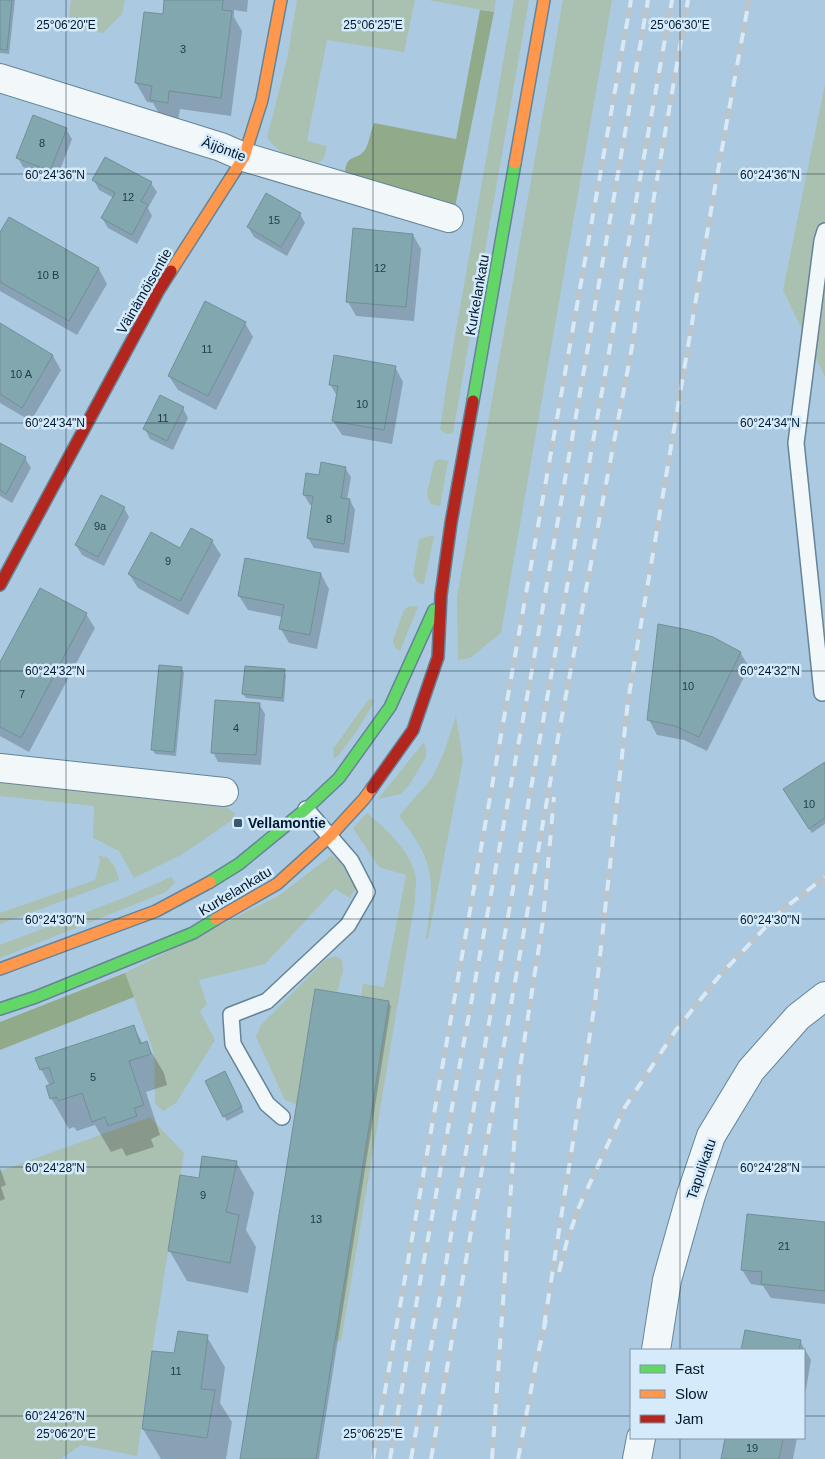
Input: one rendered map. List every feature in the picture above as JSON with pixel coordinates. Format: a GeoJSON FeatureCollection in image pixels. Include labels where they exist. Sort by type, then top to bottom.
{"type":"FeatureCollection","features":[{"type":"Feature","properties":{"kind":"street","name":"Väinämöisentie"},"geometry":{"type":"LineString","coordinates":[[0,585],[159,290],[244,157],[262,100],[281,0]]}},
{"type":"Feature","properties":{"kind":"street","name":"Kurkelankatu"},"geometry":{"type":"LineString","coordinates":[[0,1009],[36,997],[193,933],[277,884],[330,836],[364,799],[413,730],[438,657],[441,595],[453,513],[544,0]]}},
{"type":"Feature","properties":{"kind":"street","name":"Äijöntie"},"geometry":{"type":"LineString","coordinates":[[0,78],[221,147],[244,157],[449,218]]}},
{"type":"Feature","properties":{"kind":"street","name":"Kurkelankatu"},"geometry":{"type":"LineString","coordinates":[[0,969],[156,911],[201,888],[239,864],[306,809],[339,778],[390,706],[406,676],[441,595]]}},
{"type":"Feature","properties":{"kind":"street"},"geometry":{"type":"LineString","coordinates":[[0,768],[224,792]]}},
{"type":"Feature","properties":{"kind":"street","name":"Tapulikatu"},"geometry":{"type":"LineString","coordinates":[[656,1349],[668,1280],[691,1195],[711,1136],[752,1070],[798,1017],[825,996]]}},
{"type":"Feature","properties":{"kind":"street"},"geometry":{"type":"LineString","coordinates":[[637,1459],[641,1439]]}},
{"type":"Feature","properties":{"kind":"lane"},"geometry":{"type":"LineString","coordinates":[[822,693],[796,443],[822,241],[825,231]]}},
{"type":"Feature","properties":{"kind":"lane"},"geometry":{"type":"LineString","coordinates":[[282,1117],[267,1104],[234,1044],[231,1015],[267,1001],[348,925],[366,892],[351,861],[306,809]]}},
{"type":"Feature","properties":{"kind":"green space"},"geometry":{"type":"Polygon","coordinates":[[[71,0],[125,0],[122,14],[103,33],[68,27],[71,0]]]}},
{"type":"Feature","properties":{"kind":"green space"},"geometry":{"type":"Polygon","coordinates":[[[297,0],[415,0],[404,52],[327,40],[307,141],[327,146],[323,158],[318,163],[303,161],[289,156],[277,149],[267,138],[287,59],[297,0]]]}},
{"type":"Feature","properties":{"kind":"green space"},"geometry":{"type":"Polygon","coordinates":[[[428,0],[496,0],[494,12],[428,0]]]}},
{"type":"Feature","properties":{"kind":"green space"},"geometry":{"type":"Polygon","coordinates":[[[514,0],[529,0],[453,433],[447,434],[440,430],[446,387],[514,0]]]}},
{"type":"Feature","properties":{"kind":"green space"},"geometry":{"type":"Polygon","coordinates":[[[563,0],[612,0],[501,633],[470,658],[458,660],[457,597],[563,0]]]}},
{"type":"Feature","properties":{"kind":"green space"},"geometry":{"type":"Polygon","coordinates":[[[480,10],[494,12],[455,207],[355,178],[345,172],[348,162],[365,150],[374,123],[456,139],[480,10]]]}},
{"type":"Feature","properties":{"kind":"green space"},"geometry":{"type":"Polygon","coordinates":[[[825,84],[825,377],[783,290],[825,84]]]}},
{"type":"Feature","properties":{"kind":"green space"},"geometry":{"type":"Polygon","coordinates":[[[439,459],[448,461],[440,506],[431,504],[427,493],[434,462],[439,459]]]}},
{"type":"Feature","properties":{"kind":"green space"},"geometry":{"type":"Polygon","coordinates":[[[433,535],[424,584],[418,583],[413,575],[419,539],[433,535]]]}},
{"type":"Feature","properties":{"kind":"green space"},"geometry":{"type":"Polygon","coordinates":[[[409,606],[418,607],[400,651],[396,649],[393,640],[404,610],[409,606]]]}},
{"type":"Feature","properties":{"kind":"green space"},"geometry":{"type":"Polygon","coordinates":[[[372,699],[374,702],[359,728],[334,759],[333,749],[368,700],[372,699]]]}},
{"type":"Feature","properties":{"kind":"green space"},"geometry":{"type":"Polygon","coordinates":[[[456,716],[463,760],[428,939],[426,939],[431,902],[430,874],[420,848],[399,816],[432,778],[444,752],[456,716]]]}},
{"type":"Feature","properties":{"kind":"green space"},"geometry":{"type":"Polygon","coordinates":[[[424,742],[426,757],[410,784],[401,794],[378,799],[424,742]]]}},
{"type":"Feature","properties":{"kind":"green space"},"geometry":{"type":"Polygon","coordinates":[[[0,778],[227,808],[235,813],[231,821],[181,855],[134,878],[119,851],[93,838],[94,806],[0,796],[0,778]]]}},
{"type":"Feature","properties":{"kind":"green space"},"geometry":{"type":"Polygon","coordinates":[[[367,813],[389,832],[402,847],[412,864],[416,887],[341,1342],[335,1340],[389,1001],[361,996],[363,984],[384,987],[406,875],[379,867],[353,828],[367,813]]]}},
{"type":"Feature","properties":{"kind":"green space"},"geometry":{"type":"Polygon","coordinates":[[[332,855],[352,873],[356,888],[350,898],[335,889],[265,964],[199,980],[207,1004],[200,1011],[215,1040],[176,1103],[163,1111],[155,1103],[154,1053],[125,973],[278,896],[332,855]]]}},
{"type":"Feature","properties":{"kind":"green space"},"geometry":{"type":"Polygon","coordinates":[[[98,856],[107,857],[115,867],[119,880],[0,924],[0,913],[95,880],[100,861],[98,856]]]}},
{"type":"Feature","properties":{"kind":"green space"},"geometry":{"type":"Polygon","coordinates":[[[171,877],[175,882],[166,892],[0,958],[0,945],[126,897],[171,877]]]}},
{"type":"Feature","properties":{"kind":"green space"},"geometry":{"type":"Polygon","coordinates":[[[335,956],[342,960],[343,971],[337,993],[315,989],[297,1105],[285,1100],[256,1037],[261,1025],[325,960],[335,956]]]}},
{"type":"Feature","properties":{"kind":"green space"},"geometry":{"type":"Polygon","coordinates":[[[125,973],[134,997],[0,1050],[0,1022],[125,973]]]}},
{"type":"Feature","properties":{"kind":"green space"},"geometry":{"type":"Polygon","coordinates":[[[150,1117],[184,1153],[137,1456],[81,1445],[61,1459],[0,1459],[0,1171],[150,1117]]]}},
{"type":"Feature","properties":{"kind":"building"},"geometry":{"type":"Polygon","coordinates":[[[0,0],[12,0],[7,50],[0,49],[0,0]]]}},
{"type":"Feature","properties":{"kind":"building"},"geometry":{"type":"Polygon","coordinates":[[[164,0],[223,0],[222,10],[232,11],[221,98],[169,91],[168,103],[150,100],[152,86],[135,83],[144,12],[163,14],[164,0]]]}},
{"type":"Feature","properties":{"kind":"building"},"geometry":{"type":"Polygon","coordinates":[[[33,115],[67,128],[50,171],[16,158],[33,115]]]}},
{"type":"Feature","properties":{"kind":"building"},"geometry":{"type":"Polygon","coordinates":[[[105,157],[152,182],[141,201],[148,205],[132,235],[101,218],[115,193],[92,180],[105,157]]]}},
{"type":"Feature","properties":{"kind":"building"},"geometry":{"type":"Polygon","coordinates":[[[266,193],[301,213],[281,247],[247,227],[266,193]]]}},
{"type":"Feature","properties":{"kind":"building"},"geometry":{"type":"Polygon","coordinates":[[[9,217],[99,268],[69,321],[0,282],[0,232],[9,217]]]}},
{"type":"Feature","properties":{"kind":"building"},"geometry":{"type":"Polygon","coordinates":[[[353,228],[413,234],[406,307],[346,302],[353,228]]]}},
{"type":"Feature","properties":{"kind":"building"},"geometry":{"type":"Polygon","coordinates":[[[205,301],[246,322],[208,396],[168,376],[205,301]]]}},
{"type":"Feature","properties":{"kind":"building"},"geometry":{"type":"Polygon","coordinates":[[[0,323],[53,355],[22,408],[0,394],[0,323]]]}},
{"type":"Feature","properties":{"kind":"building"},"geometry":{"type":"Polygon","coordinates":[[[334,355],[396,366],[384,430],[332,421],[338,386],[329,385],[334,355]]]}},
{"type":"Feature","properties":{"kind":"building"},"geometry":{"type":"Polygon","coordinates":[[[160,395],[184,407],[167,441],[143,429],[160,395]]]}},
{"type":"Feature","properties":{"kind":"building"},"geometry":{"type":"Polygon","coordinates":[[[0,443],[26,457],[6,494],[0,490],[0,443]]]}},
{"type":"Feature","properties":{"kind":"building"},"geometry":{"type":"Polygon","coordinates":[[[321,462],[346,467],[341,498],[350,499],[344,544],[307,538],[313,496],[303,495],[306,473],[319,475],[321,462]]]}},
{"type":"Feature","properties":{"kind":"building"},"geometry":{"type":"Polygon","coordinates":[[[101,495],[125,507],[98,557],[75,545],[101,495]]]}},
{"type":"Feature","properties":{"kind":"building"},"geometry":{"type":"Polygon","coordinates":[[[191,528],[213,540],[180,601],[128,574],[151,532],[180,548],[191,528]]]}},
{"type":"Feature","properties":{"kind":"building"},"geometry":{"type":"Polygon","coordinates":[[[245,558],[321,573],[310,635],[279,629],[284,605],[238,596],[245,558]]]}},
{"type":"Feature","properties":{"kind":"building"},"geometry":{"type":"Polygon","coordinates":[[[40,588],[87,613],[21,738],[0,727],[0,662],[40,588]]]}},
{"type":"Feature","properties":{"kind":"building"},"geometry":{"type":"Polygon","coordinates":[[[658,624],[713,637],[741,652],[699,737],[675,726],[647,720],[658,624]]]}},
{"type":"Feature","properties":{"kind":"building"},"geometry":{"type":"Polygon","coordinates":[[[159,665],[182,667],[174,752],[151,750],[159,665]]]}},
{"type":"Feature","properties":{"kind":"building"},"geometry":{"type":"Polygon","coordinates":[[[245,666],[285,669],[282,698],[242,694],[245,666]]]}},
{"type":"Feature","properties":{"kind":"building"},"geometry":{"type":"Polygon","coordinates":[[[215,700],[260,703],[256,755],[211,753],[215,700]]]}},
{"type":"Feature","properties":{"kind":"building"},"geometry":{"type":"Polygon","coordinates":[[[825,762],[825,818],[809,829],[783,789],[825,762]]]}},
{"type":"Feature","properties":{"kind":"building"},"geometry":{"type":"Polygon","coordinates":[[[315,989],[389,1001],[326,1397],[316,1459],[240,1459],[315,989]]]}},
{"type":"Feature","properties":{"kind":"building"},"geometry":{"type":"Polygon","coordinates":[[[134,1025],[140,1044],[147,1041],[151,1054],[129,1061],[144,1105],[134,1108],[137,1116],[108,1126],[105,1117],[92,1122],[82,1093],[58,1101],[57,1097],[50,1099],[46,1086],[54,1083],[49,1067],[40,1070],[35,1058],[134,1025]]]}},
{"type":"Feature","properties":{"kind":"building"},"geometry":{"type":"Polygon","coordinates":[[[225,1071],[242,1107],[223,1117],[205,1081],[225,1071]]]}},
{"type":"Feature","properties":{"kind":"building"},"geometry":{"type":"Polygon","coordinates":[[[202,1156],[237,1161],[226,1212],[239,1215],[230,1263],[168,1251],[180,1175],[199,1178],[202,1156]]]}},
{"type":"Feature","properties":{"kind":"building"},"geometry":{"type":"Polygon","coordinates":[[[747,1214],[825,1222],[825,1291],[761,1284],[762,1272],[741,1270],[747,1214]]]}},
{"type":"Feature","properties":{"kind":"building"},"geometry":{"type":"Polygon","coordinates":[[[745,1330],[801,1340],[799,1349],[741,1349],[745,1330]]]}},
{"type":"Feature","properties":{"kind":"building"},"geometry":{"type":"Polygon","coordinates":[[[178,1331],[208,1335],[201,1389],[215,1390],[207,1438],[142,1429],[152,1351],[174,1353],[178,1331]]]}},
{"type":"Feature","properties":{"kind":"building"},"geometry":{"type":"Polygon","coordinates":[[[725,1439],[783,1439],[779,1459],[721,1459],[725,1439]]]}},
{"type":"Feature","properties":{"kind":"railway"},"geometry":{"type":"LineString","coordinates":[[373,1459],[631,0]]}},
{"type":"Feature","properties":{"kind":"railway"},"geometry":{"type":"LineString","coordinates":[[390,1459],[420,1282],[532,670],[648,0]]}},
{"type":"Feature","properties":{"kind":"railway"},"geometry":{"type":"LineString","coordinates":[[411,1459],[672,0]]}},
{"type":"Feature","properties":{"kind":"railway"},"geometry":{"type":"LineString","coordinates":[[431,1459],[559,732],[632,347],[651,214],[688,0]]}},
{"type":"Feature","properties":{"kind":"railway"},"geometry":{"type":"LineString","coordinates":[[544,1326],[595,1002],[628,701],[715,187],[749,0]]}},
{"type":"Feature","properties":{"kind":"railway"},"geometry":{"type":"LineString","coordinates":[[492,1459],[519,1074],[543,921],[554,797]]}},
{"type":"Feature","properties":{"kind":"railway"},"geometry":{"type":"LineString","coordinates":[[559,1272],[579,1207],[625,1107],[676,1030],[721,974],[782,910],[825,877]]}},
{"type":"Feature","properties":{"kind":"railway"},"geometry":{"type":"LineString","coordinates":[[518,1459],[546,1320]]}},
{"type":"Feature","properties":{"kind":"traffic: fast"},"geometry":{"type":"LineString","coordinates":[[473,401],[515,163]]}},
{"type":"Feature","properties":{"kind":"traffic: fast"},"geometry":{"type":"LineString","coordinates":[[210,882],[239,864],[306,809],[339,778],[390,707],[434,610]]}},
{"type":"Feature","properties":{"kind":"traffic: fast"},"geometry":{"type":"LineString","coordinates":[[0,1009],[36,997],[193,933],[216,919]]}},
{"type":"Feature","properties":{"kind":"traffic: slow"},"geometry":{"type":"LineString","coordinates":[[171,271],[244,157],[262,100],[281,0]]}},
{"type":"Feature","properties":{"kind":"traffic: slow"},"geometry":{"type":"LineString","coordinates":[[515,163],[544,0]]}},
{"type":"Feature","properties":{"kind":"traffic: slow"},"geometry":{"type":"LineString","coordinates":[[216,919],[277,884],[330,836],[372,788]]}},
{"type":"Feature","properties":{"kind":"traffic: slow"},"geometry":{"type":"LineString","coordinates":[[0,969],[156,911],[210,882]]}},
{"type":"Feature","properties":{"kind":"traffic: jam"},"geometry":{"type":"LineString","coordinates":[[0,585],[171,271]]}},
{"type":"Feature","properties":{"kind":"traffic: jam"},"geometry":{"type":"LineString","coordinates":[[372,788],[413,730],[438,657],[441,595],[451,523],[473,401]]}},
{"type":"Feature","properties":{"kind":"place","name":"Vellamontie"},"geometry":{"type":"Point","coordinates":[238,823]}}]}
